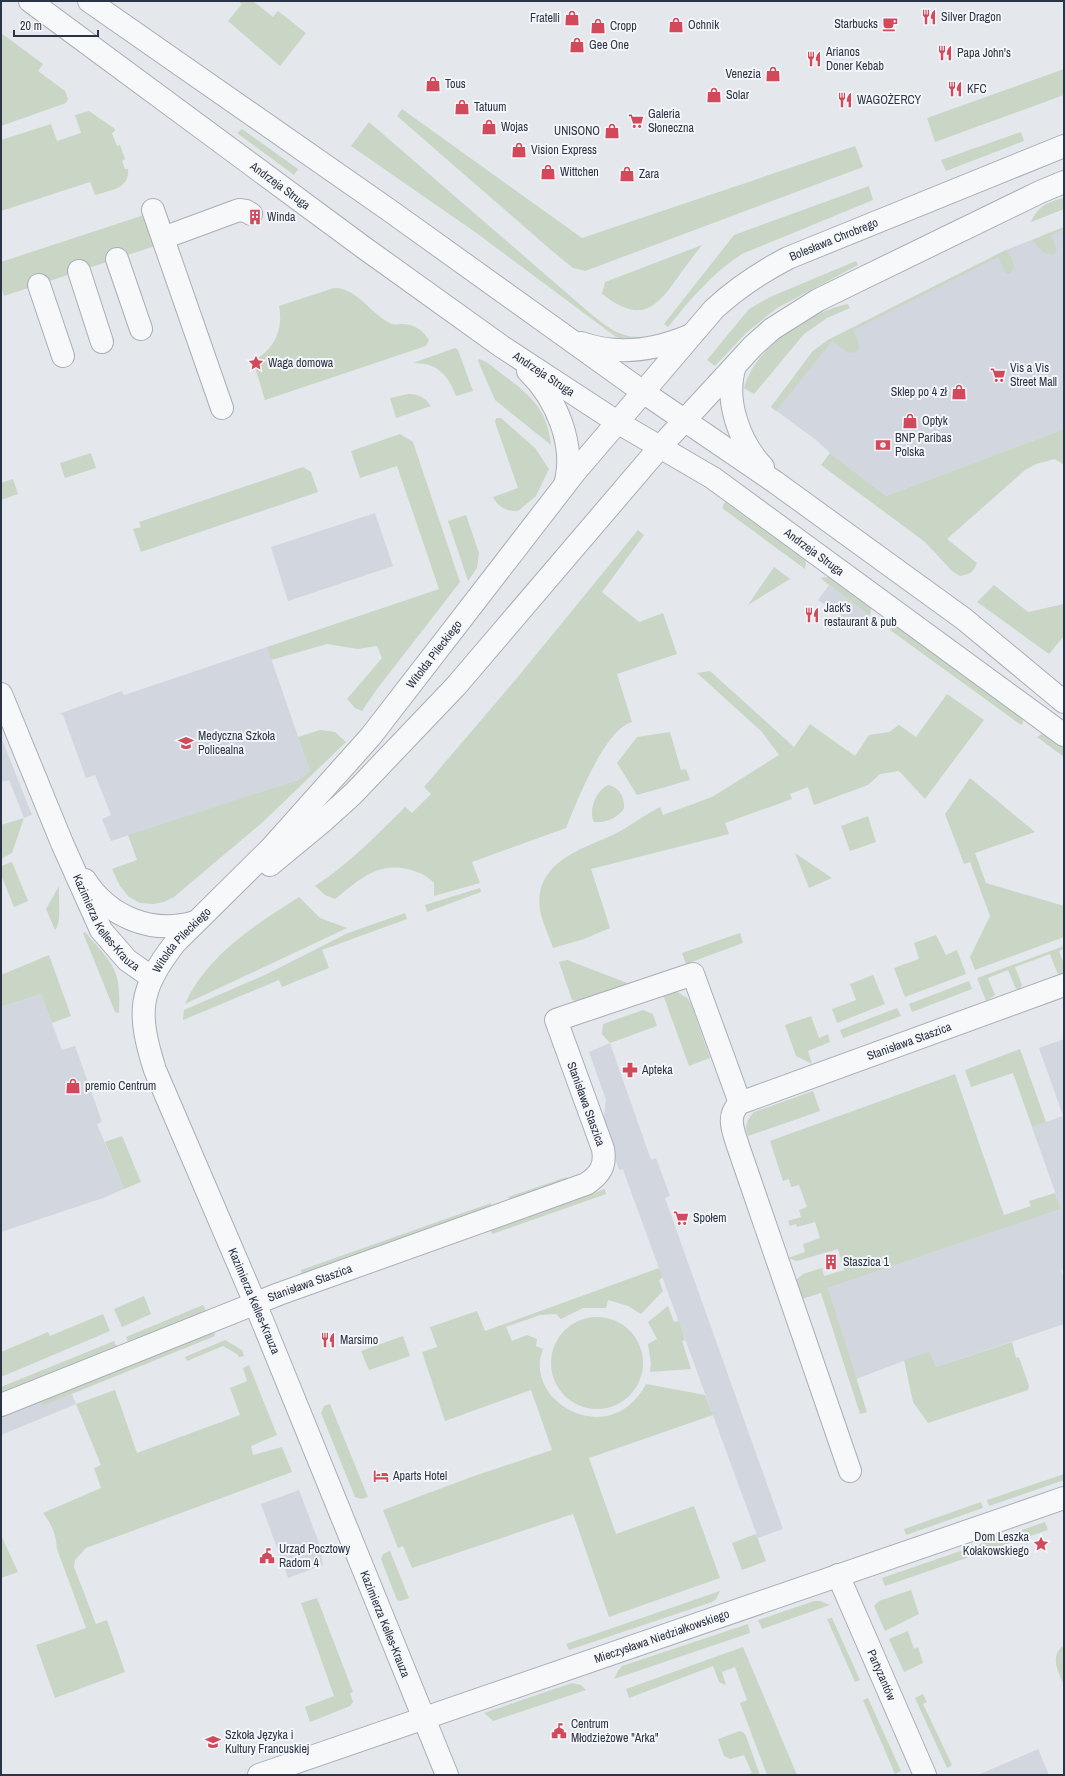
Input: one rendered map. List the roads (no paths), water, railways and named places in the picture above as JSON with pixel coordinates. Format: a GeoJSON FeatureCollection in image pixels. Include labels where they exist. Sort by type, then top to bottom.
{"type":"FeatureCollection","features":[{"type":"Feature","properties":{"kind":"street","name":"Andrzeja Struga"},"geometry":{"type":"LineString","coordinates":[[30,1],[363,247],[501,346],[617,422],[724,485],[1064,735]]}},
{"type":"Feature","properties":{"kind":"street"},"geometry":{"type":"LineString","coordinates":[[89,1],[382,206],[642,392],[775,482],[964,619],[1064,702]]}},
{"type":"Feature","properties":{"kind":"street","name":"Bolesława Chrobrego"},"geometry":{"type":"LineString","coordinates":[[642,392],[714,309],[736,289],[760,273],[788,258],[1064,146]]}},
{"type":"Feature","properties":{"kind":"street"},"geometry":{"type":"LineString","coordinates":[[660,447],[735,366],[772,329],[818,300],[932,243],[1064,182]]}},
{"type":"Feature","properties":{"kind":"street"},"geometry":{"type":"LineString","coordinates":[[153,210],[222,408]]}},
{"type":"Feature","properties":{"kind":"street"},"geometry":{"type":"LineString","coordinates":[[163,238],[239,210],[246,211],[251,214]]}},
{"type":"Feature","properties":{"kind":"street"},"geometry":{"type":"LineString","coordinates":[[118,259],[141,329]]}},
{"type":"Feature","properties":{"kind":"street"},"geometry":{"type":"LineString","coordinates":[[79,271],[102,342]]}},
{"type":"Feature","properties":{"kind":"street"},"geometry":{"type":"LineString","coordinates":[[39,284],[63,356]]}},
{"type":"Feature","properties":{"kind":"street"},"geometry":{"type":"LineString","coordinates":[[567,338],[604,349],[631,350],[675,342],[691,334]]}},
{"type":"Feature","properties":{"kind":"street"},"geometry":{"type":"LineString","coordinates":[[501,346],[533,376],[542,388],[561,421],[569,459],[569,472],[565,486]]}},
{"type":"Feature","properties":{"kind":"street"},"geometry":{"type":"LineString","coordinates":[[735,366],[730,383],[736,418],[749,448],[757,461],[775,482]]}},
{"type":"Feature","properties":{"kind":"street","name":"Witolda Pileckiego"},"geometry":{"type":"LineString","coordinates":[[151,977],[175,943],[194,922],[271,848],[371,736],[565,486],[642,392]]}},
{"type":"Feature","properties":{"kind":"street","name":"Witolda Pileckiego"},"geometry":{"type":"LineString","coordinates":[[213,905],[275,861],[353,794],[456,686],[660,447]]}},
{"type":"Feature","properties":{"kind":"street","name":"Kazimierza Kelles-Krauza"},"geometry":{"type":"LineString","coordinates":[[1,694],[62,844],[101,930],[127,960],[151,977],[144,1004],[143,1023],[144,1034],[154,1070],[255,1303],[447,1775]]}},
{"type":"Feature","properties":{"kind":"street","name":"Kazimierza Kelles-Krauza"},"geometry":{"type":"LineString","coordinates":[[62,844],[93,891],[110,908],[123,916],[139,923],[167,928],[179,927],[194,922]]}},
{"type":"Feature","properties":{"kind":"street","name":"Stanisława Staszica"},"geometry":{"type":"LineString","coordinates":[[1,1405],[255,1303],[586,1184],[596,1178],[601,1171],[605,1160],[603,1149],[556,1020],[694,974],[740,1104],[1064,985]]}},
{"type":"Feature","properties":{"kind":"street"},"geometry":{"type":"LineString","coordinates":[[740,1104],[731,1115],[731,1125],[850,1471]]}},
{"type":"Feature","properties":{"kind":"street","name":"Mieczysława Niedziałkowskiego"},"geometry":{"type":"LineString","coordinates":[[259,1775],[1064,1498]]}},
{"type":"Feature","properties":{"kind":"street","name":"Partyzantów"},"geometry":{"type":"LineString","coordinates":[[838,1575],[925,1775]]}},
{"type":"Feature","properties":{"kind":"place","name":"Silver Dragon"},"geometry":{"type":"Point","coordinates":[929,17]}},
{"type":"Feature","properties":{"kind":"place","name":"Fratelli"},"geometry":{"type":"Point","coordinates":[572,18]}},
{"type":"Feature","properties":{"kind":"place","name":"Starbucks"},"geometry":{"type":"Point","coordinates":[890,24]}},
{"type":"Feature","properties":{"kind":"place","name":"Ochnik"},"geometry":{"type":"Point","coordinates":[676,25]}},
{"type":"Feature","properties":{"kind":"place","name":"Cropp"},"geometry":{"type":"Point","coordinates":[598,26]}},
{"type":"Feature","properties":{"kind":"place","name":"Gee One"},"geometry":{"type":"Point","coordinates":[577,45]}},
{"type":"Feature","properties":{"kind":"place","name":"Papa John's"},"geometry":{"type":"Point","coordinates":[945,53]}},
{"type":"Feature","properties":{"kind":"place","name":"Arianos Doner Kebab"},"geometry":{"type":"Point","coordinates":[814,59]}},
{"type":"Feature","properties":{"kind":"place","name":"Venezia"},"geometry":{"type":"Point","coordinates":[773,74]}},
{"type":"Feature","properties":{"kind":"place","name":"Tous"},"geometry":{"type":"Point","coordinates":[433,84]}},
{"type":"Feature","properties":{"kind":"place","name":"KFC"},"geometry":{"type":"Point","coordinates":[955,89]}},
{"type":"Feature","properties":{"kind":"place","name":"Solar"},"geometry":{"type":"Point","coordinates":[714,95]}},
{"type":"Feature","properties":{"kind":"place","name":"WAGOŻERCY"},"geometry":{"type":"Point","coordinates":[845,100]}},
{"type":"Feature","properties":{"kind":"place","name":"Tatuum"},"geometry":{"type":"Point","coordinates":[462,107]}},
{"type":"Feature","properties":{"kind":"place","name":"Galeria Słoneczna"},"geometry":{"type":"Point","coordinates":[636,121]}},
{"type":"Feature","properties":{"kind":"place","name":"Wojas"},"geometry":{"type":"Point","coordinates":[489,127]}},
{"type":"Feature","properties":{"kind":"place","name":"UNISONO"},"geometry":{"type":"Point","coordinates":[612,131]}},
{"type":"Feature","properties":{"kind":"place","name":"Vision Express"},"geometry":{"type":"Point","coordinates":[519,150]}},
{"type":"Feature","properties":{"kind":"place","name":"Wittchen"},"geometry":{"type":"Point","coordinates":[548,172]}},
{"type":"Feature","properties":{"kind":"place","name":"Zara"},"geometry":{"type":"Point","coordinates":[627,174]}},
{"type":"Feature","properties":{"kind":"place","name":"Winda"},"geometry":{"type":"Point","coordinates":[255,217]}},
{"type":"Feature","properties":{"kind":"place","name":"Waga domowa"},"geometry":{"type":"Point","coordinates":[256,363]}},
{"type":"Feature","properties":{"kind":"place","name":"Vis a Vis Street Mall"},"geometry":{"type":"Point","coordinates":[998,375]}},
{"type":"Feature","properties":{"kind":"place","name":"Sklep po 4 zł"},"geometry":{"type":"Point","coordinates":[959,392]}},
{"type":"Feature","properties":{"kind":"place","name":"Optyk"},"geometry":{"type":"Point","coordinates":[910,421]}},
{"type":"Feature","properties":{"kind":"place","name":"BNP Paribas Polska"},"geometry":{"type":"Point","coordinates":[883,445]}},
{"type":"Feature","properties":{"kind":"place","name":"Jack's restaurant & pub"},"geometry":{"type":"Point","coordinates":[812,615]}},
{"type":"Feature","properties":{"kind":"place","name":"Medyczna Szkoła Policealna"},"geometry":{"type":"Point","coordinates":[186,743]}},
{"type":"Feature","properties":{"kind":"place","name":"Apteka"},"geometry":{"type":"Point","coordinates":[630,1070]}},
{"type":"Feature","properties":{"kind":"place","name":"premio Centrum"},"geometry":{"type":"Point","coordinates":[73,1086]}},
{"type":"Feature","properties":{"kind":"place","name":"Społem"},"geometry":{"type":"Point","coordinates":[681,1218]}},
{"type":"Feature","properties":{"kind":"place","name":"Staszica 1"},"geometry":{"type":"Point","coordinates":[831,1262]}},
{"type":"Feature","properties":{"kind":"place","name":"Marsimo"},"geometry":{"type":"Point","coordinates":[328,1340]}},
{"type":"Feature","properties":{"kind":"place","name":"Aparts Hotel"},"geometry":{"type":"Point","coordinates":[381,1476]}},
{"type":"Feature","properties":{"kind":"place","name":"Dom Leszka Kołakowskiego"},"geometry":{"type":"Point","coordinates":[1041,1544]}},
{"type":"Feature","properties":{"kind":"place","name":"Urząd Pocztowy Radom 4"},"geometry":{"type":"Point","coordinates":[267,1556]}},
{"type":"Feature","properties":{"kind":"place","name":"Centrum Młodzieżowe \"Arka\""},"geometry":{"type":"Point","coordinates":[559,1731]}},
{"type":"Feature","properties":{"kind":"place","name":"Szkoła Języka i Kultury Francuskiej"},"geometry":{"type":"Point","coordinates":[213,1742]}}]}
